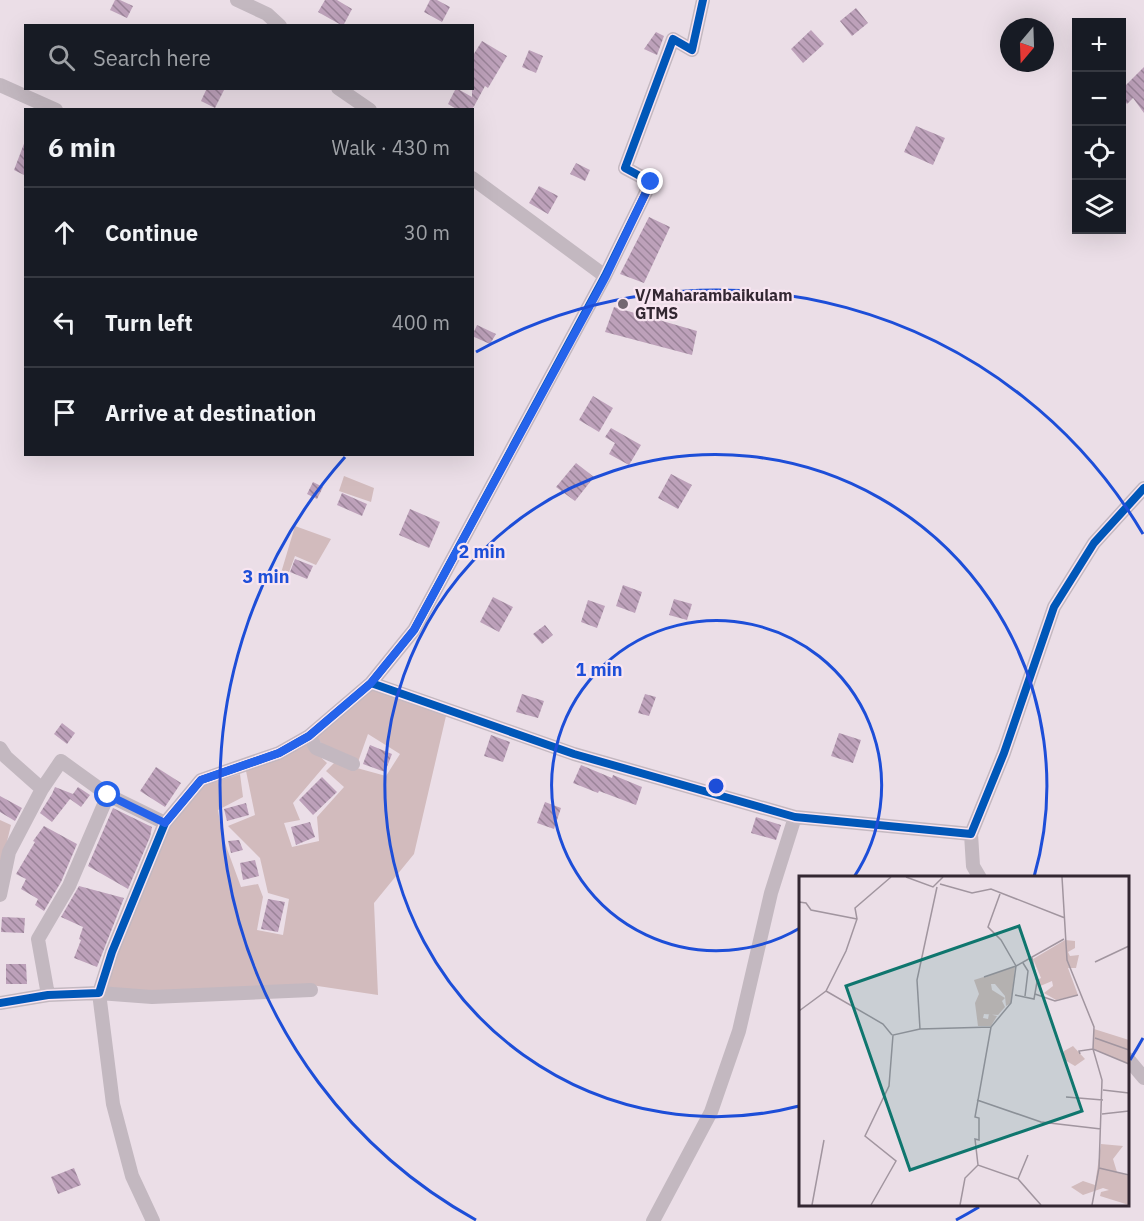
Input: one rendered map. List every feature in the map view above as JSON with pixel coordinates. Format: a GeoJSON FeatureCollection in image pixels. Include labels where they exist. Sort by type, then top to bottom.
{"type":"FeatureCollection","features":[{"type":"Feature","properties":{"kind":"street"},"geometry":{"type":"LineString","coordinates":[[237,0],[267,14],[278,24]]}},
{"type":"Feature","properties":{"kind":"street"},"geometry":{"type":"LineString","coordinates":[[153,1221],[132,1176],[113,1104],[99,993],[112,952],[165,823],[201,780],[279,753],[309,736],[371,683],[414,630],[606,276],[651,182],[625,168],[673,39],[692,50],[703,0]]}},
{"type":"Feature","properties":{"kind":"street"},"geometry":{"type":"LineString","coordinates":[[0,85],[52,108]]}},
{"type":"Feature","properties":{"kind":"street"},"geometry":{"type":"LineString","coordinates":[[341,90],[367,108]]}},
{"type":"Feature","properties":{"kind":"street"},"geometry":{"type":"LineString","coordinates":[[474,179],[606,276]]}},
{"type":"Feature","properties":{"kind":"street"},"geometry":{"type":"LineString","coordinates":[[979,876],[973,866],[971,834],[1004,753],[1054,607],[1094,543],[1144,488]]}},
{"type":"Feature","properties":{"kind":"street"},"geometry":{"type":"LineString","coordinates":[[371,683],[574,754],[795,817],[971,834]]}},
{"type":"Feature","properties":{"kind":"street"},"geometry":{"type":"LineString","coordinates":[[309,736],[316,748],[352,764]]}},
{"type":"Feature","properties":{"kind":"street"},"geometry":{"type":"LineString","coordinates":[[0,748],[6,757],[42,789]]}},
{"type":"Feature","properties":{"kind":"street"},"geometry":{"type":"LineString","coordinates":[[0,895],[9,852],[42,789],[61,761],[108,795],[165,823]]}},
{"type":"Feature","properties":{"kind":"street"},"geometry":{"type":"LineString","coordinates":[[48,995],[38,939],[69,886],[108,795]]}},
{"type":"Feature","properties":{"kind":"street"},"geometry":{"type":"LineString","coordinates":[[653,1221],[711,1112],[739,1031],[771,893],[795,817]]}},
{"type":"Feature","properties":{"kind":"street"},"geometry":{"type":"LineString","coordinates":[[0,1003],[48,995],[99,993],[152,997],[311,990]]}},
{"type":"Feature","properties":{"kind":"street"},"geometry":{"type":"LineString","coordinates":[[1129,1060],[1144,1078]]}},
{"type":"Feature","properties":{"kind":"shaded area"},"geometry":{"type":"Polygon","coordinates":[[[344,476],[374,488],[371,502],[339,491],[344,476]]]}},
{"type":"Feature","properties":{"kind":"shaded area"},"geometry":{"type":"Polygon","coordinates":[[[295,526],[331,539],[316,565],[295,556],[288,575],[281,573],[295,526]]]}},
{"type":"Feature","properties":{"kind":"shaded area"},"geometry":{"type":"Polygon","coordinates":[[[370,689],[446,716],[414,854],[374,903],[378,995],[311,985],[148,992],[106,987],[122,940],[169,825],[203,786],[240,774],[243,797],[218,810],[222,835],[241,887],[258,884],[263,897],[257,930],[283,935],[289,899],[268,893],[260,858],[228,826],[255,815],[246,771],[306,740],[327,763],[293,803],[300,820],[284,823],[292,847],[319,841],[317,817],[344,787],[326,771],[335,762],[386,776],[400,754],[368,734],[358,762],[332,753],[313,735],[370,689]]]}},
{"type":"Feature","properties":{"kind":"shaded area"},"geometry":{"type":"Polygon","coordinates":[[[0,820],[11,825],[1,866],[0,866],[0,820]]]}},
{"type":"Feature","properties":{"kind":"building"},"geometry":{"type":"Polygon","coordinates":[[[115,0],[133,6],[127,18],[110,10],[115,0]]]}},
{"type":"Feature","properties":{"kind":"building"},"geometry":{"type":"Polygon","coordinates":[[[325,0],[337,0],[352,9],[344,24],[339,24],[318,12],[325,0]]]}},
{"type":"Feature","properties":{"kind":"building"},"geometry":{"type":"Polygon","coordinates":[[[430,0],[437,0],[450,7],[442,22],[424,12],[430,0]]]}},
{"type":"Feature","properties":{"kind":"building"},"geometry":{"type":"Polygon","coordinates":[[[856,8],[868,23],[852,36],[840,21],[856,8]]]}},
{"type":"Feature","properties":{"kind":"building"},"geometry":{"type":"Polygon","coordinates":[[[811,30],[824,44],[803,63],[791,49],[811,30]]]}},
{"type":"Feature","properties":{"kind":"building"},"geometry":{"type":"Polygon","coordinates":[[[656,32],[664,36],[657,55],[644,49],[656,32]]]}},
{"type":"Feature","properties":{"kind":"building"},"geometry":{"type":"Polygon","coordinates":[[[482,41],[507,56],[488,88],[485,86],[473,108],[455,108],[448,104],[455,90],[472,97],[474,54],[482,41]]]}},
{"type":"Feature","properties":{"kind":"building"},"geometry":{"type":"Polygon","coordinates":[[[529,50],[543,56],[536,73],[522,67],[529,50]]]}},
{"type":"Feature","properties":{"kind":"building"},"geometry":{"type":"Polygon","coordinates":[[[1144,67],[1144,113],[1133,98],[1126,103],[1126,85],[1144,67]]]}},
{"type":"Feature","properties":{"kind":"building"},"geometry":{"type":"Polygon","coordinates":[[[206,90],[224,90],[215,108],[201,101],[206,90]]]}},
{"type":"Feature","properties":{"kind":"building"},"geometry":{"type":"Polygon","coordinates":[[[916,126],[945,138],[933,165],[904,152],[916,126]]]}},
{"type":"Feature","properties":{"kind":"building"},"geometry":{"type":"Polygon","coordinates":[[[24,144],[24,175],[14,170],[24,144]]]}},
{"type":"Feature","properties":{"kind":"building"},"geometry":{"type":"Polygon","coordinates":[[[576,163],[590,170],[585,181],[570,174],[576,163]]]}},
{"type":"Feature","properties":{"kind":"building"},"geometry":{"type":"Polygon","coordinates":[[[539,186],[558,196],[548,214],[529,203],[539,186]]]}},
{"type":"Feature","properties":{"kind":"building"},"geometry":{"type":"Polygon","coordinates":[[[649,217],[670,227],[644,283],[620,274],[649,217]]]}},
{"type":"Feature","properties":{"kind":"building"},"geometry":{"type":"Polygon","coordinates":[[[614,307],[697,331],[692,355],[605,332],[614,307]]]}},
{"type":"Feature","properties":{"kind":"building"},"geometry":{"type":"Polygon","coordinates":[[[477,325],[496,334],[490,344],[474,337],[477,325]]]}},
{"type":"Feature","properties":{"kind":"building"},"geometry":{"type":"Polygon","coordinates":[[[593,396],[613,408],[599,432],[579,420],[593,396]]]}},
{"type":"Feature","properties":{"kind":"building"},"geometry":{"type":"Polygon","coordinates":[[[611,428],[641,445],[629,465],[609,454],[615,443],[605,437],[611,428]]]}},
{"type":"Feature","properties":{"kind":"building"},"geometry":{"type":"Polygon","coordinates":[[[576,463],[594,477],[575,501],[556,487],[576,463]]]}},
{"type":"Feature","properties":{"kind":"building"},"geometry":{"type":"Polygon","coordinates":[[[671,474],[692,485],[678,509],[658,498],[671,474]]]}},
{"type":"Feature","properties":{"kind":"building"},"geometry":{"type":"Polygon","coordinates":[[[313,482],[323,487],[317,499],[307,494],[313,482]]]}},
{"type":"Feature","properties":{"kind":"building"},"geometry":{"type":"Polygon","coordinates":[[[342,493],[367,504],[362,516],[337,505],[342,493]]]}},
{"type":"Feature","properties":{"kind":"building"},"geometry":{"type":"Polygon","coordinates":[[[410,509],[440,522],[429,548],[399,535],[410,509]]]}},
{"type":"Feature","properties":{"kind":"building"},"geometry":{"type":"Polygon","coordinates":[[[295,559],[313,566],[307,579],[290,572],[295,559]]]}},
{"type":"Feature","properties":{"kind":"building"},"geometry":{"type":"Polygon","coordinates":[[[623,585],[642,592],[635,613],[616,606],[623,585]]]}},
{"type":"Feature","properties":{"kind":"building"},"geometry":{"type":"Polygon","coordinates":[[[493,597],[513,607],[499,632],[480,622],[493,597]]]}},
{"type":"Feature","properties":{"kind":"building"},"geometry":{"type":"Polygon","coordinates":[[[674,599],[692,604],[687,620],[669,615],[674,599]]]}},
{"type":"Feature","properties":{"kind":"building"},"geometry":{"type":"Polygon","coordinates":[[[588,600],[605,606],[597,628],[581,622],[588,600]]]}},
{"type":"Feature","properties":{"kind":"building"},"geometry":{"type":"Polygon","coordinates":[[[545,625],[553,635],[542,644],[533,634],[545,625]]]}},
{"type":"Feature","properties":{"kind":"building"},"geometry":{"type":"Polygon","coordinates":[[[522,694],[544,701],[538,718],[516,712],[522,694]]]}},
{"type":"Feature","properties":{"kind":"building"},"geometry":{"type":"Polygon","coordinates":[[[645,694],[656,697],[649,716],[638,713],[645,694]]]}},
{"type":"Feature","properties":{"kind":"building"},"geometry":{"type":"Polygon","coordinates":[[[62,723],[75,733],[67,744],[54,734],[62,723]]]}},
{"type":"Feature","properties":{"kind":"building"},"geometry":{"type":"Polygon","coordinates":[[[839,733],[861,740],[853,763],[831,756],[839,733]]]}},
{"type":"Feature","properties":{"kind":"building"},"geometry":{"type":"Polygon","coordinates":[[[491,735],[510,742],[503,762],[484,756],[491,735]]]}},
{"type":"Feature","properties":{"kind":"building"},"geometry":{"type":"Polygon","coordinates":[[[370,745],[392,754],[385,772],[363,764],[370,745]]]}},
{"type":"Feature","properties":{"kind":"building"},"geometry":{"type":"Polygon","coordinates":[[[581,765],[642,787],[636,805],[573,783],[581,765]]]}},
{"type":"Feature","properties":{"kind":"building"},"geometry":{"type":"Polygon","coordinates":[[[156,767],[181,783],[165,807],[140,791],[156,767]]]}},
{"type":"Feature","properties":{"kind":"building"},"geometry":{"type":"Polygon","coordinates":[[[322,777],[337,792],[313,815],[299,800],[322,777]]]}},
{"type":"Feature","properties":{"kind":"building"},"geometry":{"type":"Polygon","coordinates":[[[55,787],[73,794],[78,787],[90,795],[81,807],[70,799],[52,822],[40,813],[55,787]]]}},
{"type":"Feature","properties":{"kind":"building"},"geometry":{"type":"Polygon","coordinates":[[[0,796],[22,808],[15,821],[0,812],[0,796]]]}},
{"type":"Feature","properties":{"kind":"building"},"geometry":{"type":"Polygon","coordinates":[[[545,802],[561,808],[554,829],[537,823],[545,802]]]}},
{"type":"Feature","properties":{"kind":"building"},"geometry":{"type":"Polygon","coordinates":[[[246,803],[249,815],[227,821],[224,809],[246,803]]]}},
{"type":"Feature","properties":{"kind":"building"},"geometry":{"type":"Polygon","coordinates":[[[113,808],[152,827],[128,889],[88,866],[113,808]]]}},
{"type":"Feature","properties":{"kind":"building"},"geometry":{"type":"Polygon","coordinates":[[[756,817],[781,825],[776,840],[751,833],[756,817]]]}},
{"type":"Feature","properties":{"kind":"building"},"geometry":{"type":"Polygon","coordinates":[[[310,822],[315,837],[296,845],[291,827],[310,822]]]}},
{"type":"Feature","properties":{"kind":"building"},"geometry":{"type":"Polygon","coordinates":[[[44,826],[77,844],[61,882],[44,911],[35,905],[38,899],[21,889],[26,879],[16,874],[35,842],[33,841],[44,826]]]}},
{"type":"Feature","properties":{"kind":"building"},"geometry":{"type":"Polygon","coordinates":[[[239,840],[243,850],[231,853],[228,841],[239,840]]]}},
{"type":"Feature","properties":{"kind":"building"},"geometry":{"type":"Polygon","coordinates":[[[255,860],[259,876],[243,880],[240,863],[255,860]]]}},
{"type":"Feature","properties":{"kind":"building"},"geometry":{"type":"Polygon","coordinates":[[[79,886],[124,898],[97,967],[74,958],[83,927],[61,917],[79,886]]]}},
{"type":"Feature","properties":{"kind":"building"},"geometry":{"type":"Polygon","coordinates":[[[268,899],[285,902],[278,932],[261,929],[268,899]]]}},
{"type":"Feature","properties":{"kind":"building"},"geometry":{"type":"Polygon","coordinates":[[[2,917],[25,918],[24,933],[1,932],[2,917]]]}},
{"type":"Feature","properties":{"kind":"building"},"geometry":{"type":"Polygon","coordinates":[[[6,964],[26,964],[27,984],[6,984],[6,964]]]}},
{"type":"Feature","properties":{"kind":"building"},"geometry":{"type":"Polygon","coordinates":[[[74,1168],[81,1185],[58,1194],[51,1177],[74,1168]]]}},
{"type":"Feature","properties":{"kind":"cycle path"},"geometry":{"type":"LineString","coordinates":[[0,1003],[48,995],[99,993],[112,952],[165,823],[201,780],[279,753],[309,736],[371,683],[414,630],[605,276],[651,182],[625,168],[673,39],[692,50],[703,0]]}},
{"type":"Feature","properties":{"kind":"cycle path"},"geometry":{"type":"LineString","coordinates":[[371,683],[574,754],[795,817],[971,834],[1004,753],[1054,607],[1094,543],[1144,488]]}},
{"type":"Feature","properties":{"kind":"place","name":"V/Maharambaikulam GTMS"},"geometry":{"type":"Point","coordinates":[623,304]}},
{"type":"Feature","properties":{"kind":"route"},"geometry":{"type":"LineString","coordinates":[[108,795],[165,823],[201,780],[279,753],[309,736],[371,683],[414,630],[606,276],[651,182]]}}]}
